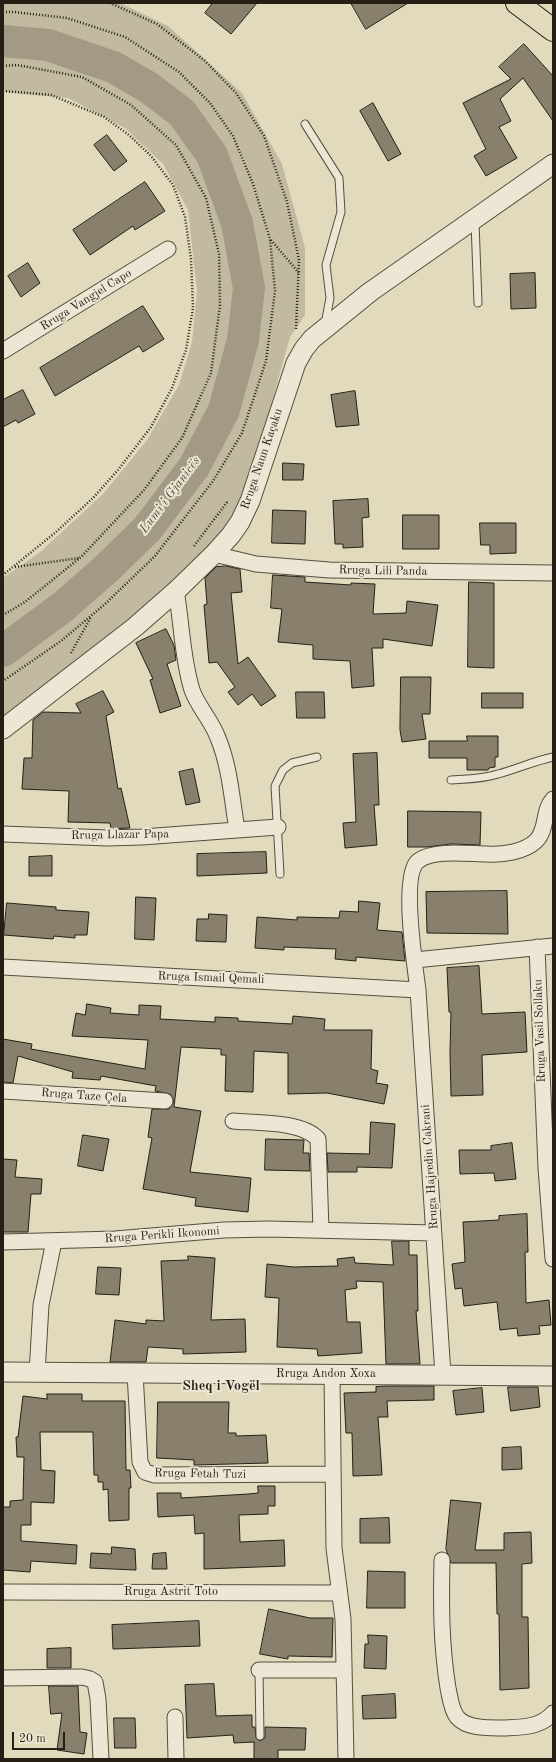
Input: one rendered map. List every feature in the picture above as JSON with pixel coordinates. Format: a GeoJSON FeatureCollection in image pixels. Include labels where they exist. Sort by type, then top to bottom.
{"type":"FeatureCollection","features":[{"type":"Feature","properties":{"kind":"main road"},"geometry":{"type":"LineString","coordinates":[[517,3],[553,30]]}},
{"type":"Feature","properties":{"kind":"street","name":"Rruga Naun Kaçaku"},"geometry":{"type":"LineString","coordinates":[[3,729],[135,627],[214,554],[237,526],[250,501],[296,363],[312,339],[370,292],[553,164]]}},
{"type":"Feature","properties":{"kind":"street","name":"Rruga Vangjel Capo"},"geometry":{"type":"LineString","coordinates":[[3,351],[168,249]]}},
{"type":"Feature","properties":{"kind":"street","name":"Rruga Lili Panda"},"geometry":{"type":"LineString","coordinates":[[214,554],[256,564],[328,570],[553,573]]}},
{"type":"Feature","properties":{"kind":"street"},"geometry":{"type":"LineString","coordinates":[[176,590],[187,671],[196,700],[218,736],[226,760],[237,830]]}},
{"type":"Feature","properties":{"kind":"street","name":"Rruga Hajredin Cakrani"},"geometry":{"type":"LineString","coordinates":[[443,1375],[410,885],[413,868],[418,861],[428,856],[455,854],[495,855],[510,853],[526,847],[542,834],[548,805],[553,799]]}},
{"type":"Feature","properties":{"kind":"street","name":"Rruga Llazar Papa"},"geometry":{"type":"LineString","coordinates":[[3,834],[108,838],[278,827]]}},
{"type":"Feature","properties":{"kind":"street"},"geometry":{"type":"LineString","coordinates":[[415,960],[553,946]]}},
{"type":"Feature","properties":{"kind":"street","name":"Rruga Vasil Sollaku"},"geometry":{"type":"LineString","coordinates":[[536,947],[542,1093],[553,1259]]}},
{"type":"Feature","properties":{"kind":"street","name":"Rruga Ismail Qemali"},"geometry":{"type":"LineString","coordinates":[[3,967],[418,990]]}},
{"type":"Feature","properties":{"kind":"street","name":"Rruga Taze Çela"},"geometry":{"type":"LineString","coordinates":[[3,1091],[165,1101]]}},
{"type":"Feature","properties":{"kind":"street"},"geometry":{"type":"LineString","coordinates":[[233,1121],[301,1128],[313,1133],[318,1139],[321,1230]]}},
{"type":"Feature","properties":{"kind":"street","name":"Rruga Perikli Ikonomi"},"geometry":{"type":"LineString","coordinates":[[3,1242],[115,1239],[224,1230],[321,1230],[434,1233]]}},
{"type":"Feature","properties":{"kind":"street"},"geometry":{"type":"LineString","coordinates":[[37,1373],[41,1305],[54,1241]]}},
{"type":"Feature","properties":{"kind":"street","name":"Rruga Andon Xoxa"},"geometry":{"type":"LineString","coordinates":[[3,1372],[553,1376]]}},
{"type":"Feature","properties":{"kind":"street","name":"Rruga Fetah Tuzi"},"geometry":{"type":"LineString","coordinates":[[135,1373],[140,1462],[145,1472],[156,1475],[332,1474]]}},
{"type":"Feature","properties":{"kind":"street"},"geometry":{"type":"LineString","coordinates":[[332,1374],[334,1548],[343,1620],[346,1759]]}},
{"type":"Feature","properties":{"kind":"street"},"geometry":{"type":"LineString","coordinates":[[442,1560],[442,1651],[449,1692],[453,1709],[457,1717],[474,1726],[488,1728],[514,1727],[537,1725],[546,1721],[553,1713]]}},
{"type":"Feature","properties":{"kind":"street","name":"Rruga Astrit Toto"},"geometry":{"type":"LineString","coordinates":[[3,1592],[339,1593]]}},
{"type":"Feature","properties":{"kind":"street"},"geometry":{"type":"LineString","coordinates":[[259,1670],[344,1670]]}},
{"type":"Feature","properties":{"kind":"street"},"geometry":{"type":"LineString","coordinates":[[3,1678],[82,1677],[95,1682],[98,1698],[101,1759]]}},
{"type":"Feature","properties":{"kind":"street"},"geometry":{"type":"LineString","coordinates":[[175,1717],[176,1759]]}},
{"type":"Feature","properties":{"kind":"lane"},"geometry":{"type":"LineString","coordinates":[[305,124],[339,178],[341,212],[326,265],[330,298],[324,330]]}},
{"type":"Feature","properties":{"kind":"lane"},"geometry":{"type":"LineString","coordinates":[[475,218],[478,303]]}},
{"type":"Feature","properties":{"kind":"lane"},"geometry":{"type":"LineString","coordinates":[[280,874],[275,797],[278,778],[283,770],[292,763],[317,757]]}},
{"type":"Feature","properties":{"kind":"lane"},"geometry":{"type":"LineString","coordinates":[[451,780],[482,778],[553,757]]}},
{"type":"Feature","properties":{"kind":"lane"},"geometry":{"type":"LineString","coordinates":[[259,1670],[260,1736]]}},
{"type":"Feature","properties":{"kind":"path"},"geometry":{"type":"LineString","coordinates":[[110,3],[157,24],[204,60],[236,93],[264,136],[287,202],[299,260],[298,319],[296,332]]}},
{"type":"Feature","properties":{"kind":"path"},"geometry":{"type":"LineString","coordinates":[[3,12],[67,18],[125,37],[179,72],[210,103],[233,136],[253,184],[270,239],[275,291],[266,361],[242,433],[213,481],[155,556],[92,615],[61,641],[3,681]]}},
{"type":"Feature","properties":{"kind":"path"},"geometry":{"type":"LineString","coordinates":[[3,66],[17,65],[82,77],[131,105],[176,145],[206,198],[219,254],[220,305],[211,373],[182,438],[144,490],[81,557],[25,602],[3,616]]}},
{"type":"Feature","properties":{"kind":"path"},"geometry":{"type":"LineString","coordinates":[[3,91],[51,95],[104,117],[129,135],[151,156],[173,185],[185,217],[191,259],[193,308],[184,356],[172,388],[151,427],[118,470],[93,498],[56,532],[3,575]]}},
{"type":"Feature","properties":{"kind":"path"},"geometry":{"type":"LineString","coordinates":[[270,239],[299,273]]}},
{"type":"Feature","properties":{"kind":"path"},"geometry":{"type":"LineString","coordinates":[[193,547],[229,500]]}},
{"type":"Feature","properties":{"kind":"path"},"geometry":{"type":"LineString","coordinates":[[14,567],[81,557]]}},
{"type":"Feature","properties":{"kind":"path"},"geometry":{"type":"LineString","coordinates":[[68,659],[92,615]]}},
{"type":"Feature","properties":{"kind":"shaded area"},"geometry":{"type":"Polygon","coordinates":[[[3,3],[120,3],[168,26],[242,93],[282,164],[305,248],[305,315],[290,337],[245,499],[233,525],[175,585],[3,722],[3,578],[40,552],[103,494],[147,440],[179,385],[192,342],[197,291],[188,210],[163,164],[125,128],[68,98],[3,92],[3,3]]]}},
{"type":"Feature","properties":{"kind":"building"},"geometry":{"type":"Polygon","coordinates":[[[213,3],[257,3],[231,34],[205,13],[213,3]]]}},
{"type":"Feature","properties":{"kind":"building"},"geometry":{"type":"Polygon","coordinates":[[[351,3],[408,3],[366,29],[351,3]]]}},
{"type":"Feature","properties":{"kind":"building"},"geometry":{"type":"Polygon","coordinates":[[[524,44],[553,76],[553,121],[523,78],[500,99],[511,121],[499,127],[517,158],[486,176],[474,156],[486,149],[463,103],[511,79],[499,67],[524,44]]]}},
{"type":"Feature","properties":{"kind":"building"},"geometry":{"type":"Polygon","coordinates":[[[373,103],[401,154],[388,161],[360,111],[373,103]]]}},
{"type":"Feature","properties":{"kind":"building"},"geometry":{"type":"Polygon","coordinates":[[[107,135],[127,161],[114,171],[94,145],[107,135]]]}},
{"type":"Feature","properties":{"kind":"building"},"geometry":{"type":"Polygon","coordinates":[[[145,182],[165,211],[135,230],[133,226],[90,255],[73,230],[145,182]]]}},
{"type":"Feature","properties":{"kind":"building"},"geometry":{"type":"Polygon","coordinates":[[[28,263],[40,283],[21,297],[8,276],[28,263]]]}},
{"type":"Feature","properties":{"kind":"building"},"geometry":{"type":"Polygon","coordinates":[[[535,273],[536,308],[511,309],[510,274],[535,273]]]}},
{"type":"Feature","properties":{"kind":"building"},"geometry":{"type":"Polygon","coordinates":[[[143,306],[164,339],[143,352],[139,346],[55,396],[40,368],[143,306]]]}},
{"type":"Feature","properties":{"kind":"building"},"geometry":{"type":"Polygon","coordinates":[[[23,390],[35,414],[18,423],[16,420],[3,427],[3,400],[23,390]]]}},
{"type":"Feature","properties":{"kind":"building"},"geometry":{"type":"Polygon","coordinates":[[[355,391],[359,425],[336,427],[331,395],[355,391]]]}},
{"type":"Feature","properties":{"kind":"building"},"geometry":{"type":"Polygon","coordinates":[[[283,463],[304,464],[303,480],[283,480],[283,463]]]}},
{"type":"Feature","properties":{"kind":"building"},"geometry":{"type":"Polygon","coordinates":[[[368,499],[369,517],[362,518],[363,547],[343,548],[343,544],[335,544],[333,501],[368,499]]]}},
{"type":"Feature","properties":{"kind":"building"},"geometry":{"type":"Polygon","coordinates":[[[273,510],[306,511],[305,544],[272,543],[273,510]]]}},
{"type":"Feature","properties":{"kind":"building"},"geometry":{"type":"Polygon","coordinates":[[[403,515],[439,515],[439,549],[403,549],[403,515]]]}},
{"type":"Feature","properties":{"kind":"building"},"geometry":{"type":"Polygon","coordinates":[[[480,523],[516,523],[516,553],[490,554],[490,545],[481,545],[480,523]]]}},
{"type":"Feature","properties":{"kind":"building"},"geometry":{"type":"Polygon","coordinates":[[[226,566],[240,569],[242,592],[231,593],[238,664],[248,657],[276,696],[261,706],[252,694],[238,705],[228,692],[235,687],[217,662],[209,663],[204,605],[207,604],[205,578],[216,567],[226,566]]]}},
{"type":"Feature","properties":{"kind":"building"},"geometry":{"type":"Polygon","coordinates":[[[273,575],[305,577],[305,582],[351,585],[351,583],[375,584],[373,614],[406,613],[407,601],[438,605],[432,646],[383,639],[383,648],[372,648],[374,686],[352,688],[350,661],[313,659],[313,645],[278,642],[282,609],[271,608],[273,575]]]}},
{"type":"Feature","properties":{"kind":"building"},"geometry":{"type":"Polygon","coordinates":[[[469,582],[494,583],[494,668],[468,667],[469,582]]]}},
{"type":"Feature","properties":{"kind":"building"},"geometry":{"type":"Polygon","coordinates":[[[166,629],[174,645],[176,660],[167,664],[181,706],[160,713],[150,680],[153,679],[136,643],[166,629]]]}},
{"type":"Feature","properties":{"kind":"building"},"geometry":{"type":"Polygon","coordinates":[[[401,677],[431,677],[430,714],[422,714],[426,739],[402,742],[400,730],[401,677]]]}},
{"type":"Feature","properties":{"kind":"building"},"geometry":{"type":"Polygon","coordinates":[[[103,691],[114,712],[106,716],[118,789],[121,788],[130,828],[111,829],[110,823],[68,822],[69,791],[22,789],[24,758],[32,758],[33,720],[43,712],[81,713],[76,704],[103,691]]]}},
{"type":"Feature","properties":{"kind":"building"},"geometry":{"type":"Polygon","coordinates":[[[296,692],[324,692],[325,718],[297,718],[296,692]]]}},
{"type":"Feature","properties":{"kind":"building"},"geometry":{"type":"Polygon","coordinates":[[[482,693],[523,693],[523,708],[482,708],[482,693]]]}},
{"type":"Feature","properties":{"kind":"building"},"geometry":{"type":"Polygon","coordinates":[[[467,736],[498,736],[498,757],[495,757],[495,767],[489,768],[488,770],[467,770],[467,758],[429,758],[429,741],[467,741],[467,736]]]}},
{"type":"Feature","properties":{"kind":"building"},"geometry":{"type":"Polygon","coordinates":[[[377,753],[379,805],[374,805],[377,845],[345,848],[343,823],[356,822],[353,754],[377,753]]]}},
{"type":"Feature","properties":{"kind":"building"},"geometry":{"type":"Polygon","coordinates":[[[193,769],[200,802],[186,805],[179,772],[193,769]]]}},
{"type":"Feature","properties":{"kind":"building"},"geometry":{"type":"Polygon","coordinates":[[[408,811],[481,812],[480,845],[451,844],[427,847],[408,847],[408,811]]]}},
{"type":"Feature","properties":{"kind":"building"},"geometry":{"type":"Polygon","coordinates":[[[266,852],[267,873],[197,876],[197,854],[266,852]]]}},
{"type":"Feature","properties":{"kind":"building"},"geometry":{"type":"Polygon","coordinates":[[[52,856],[52,876],[29,876],[29,857],[52,856]]]}},
{"type":"Feature","properties":{"kind":"building"},"geometry":{"type":"Polygon","coordinates":[[[507,891],[508,934],[427,933],[426,892],[507,891]]]}},
{"type":"Feature","properties":{"kind":"building"},"geometry":{"type":"Polygon","coordinates":[[[136,897],[156,898],[154,940],[135,939],[136,897]]]}},
{"type":"Feature","properties":{"kind":"building"},"geometry":{"type":"Polygon","coordinates":[[[359,901],[380,903],[377,930],[402,932],[405,961],[356,957],[356,961],[335,959],[336,949],[284,947],[284,950],[255,948],[257,917],[297,920],[297,917],[339,918],[340,911],[358,912],[359,901]]]}},
{"type":"Feature","properties":{"kind":"building"},"geometry":{"type":"Polygon","coordinates":[[[7,903],[56,907],[56,910],[89,912],[87,935],[75,935],[75,938],[54,936],[53,939],[4,935],[7,903]]]}},
{"type":"Feature","properties":{"kind":"building"},"geometry":{"type":"Polygon","coordinates":[[[209,914],[227,915],[226,942],[196,941],[197,919],[208,919],[209,914]]]}},
{"type":"Feature","properties":{"kind":"building"},"geometry":{"type":"Polygon","coordinates":[[[479,966],[482,1014],[525,1012],[527,1052],[482,1055],[483,1095],[451,1096],[451,1012],[449,1012],[447,968],[479,966]]]}},
{"type":"Feature","properties":{"kind":"building"},"geometry":{"type":"Polygon","coordinates":[[[87,1004],[111,1008],[110,1013],[139,1015],[139,1005],[161,1006],[160,1019],[215,1022],[215,1017],[238,1018],[238,1021],[292,1024],[293,1016],[325,1019],[324,1030],[372,1030],[371,1069],[378,1071],[376,1083],[388,1085],[384,1104],[327,1093],[288,1094],[288,1053],[254,1051],[253,1092],[225,1091],[226,1055],[221,1055],[221,1049],[181,1047],[174,1107],[201,1111],[190,1172],[251,1178],[248,1212],[195,1206],[196,1198],[143,1189],[152,1138],[148,1137],[152,1109],[169,1109],[174,1101],[170,1094],[155,1091],[156,1086],[101,1076],[100,1080],[72,1078],[73,1072],[18,1056],[13,1083],[3,1082],[3,1039],[32,1044],[31,1049],[145,1069],[148,1040],[72,1036],[76,1013],[85,1015],[87,1004]]]}},
{"type":"Feature","properties":{"kind":"building"},"geometry":{"type":"Polygon","coordinates":[[[371,1122],[395,1124],[392,1168],[357,1167],[357,1172],[328,1172],[327,1153],[369,1154],[371,1122]]]}},
{"type":"Feature","properties":{"kind":"building"},"geometry":{"type":"Polygon","coordinates":[[[83,1135],[109,1139],[103,1171],[78,1166],[83,1135]]]}},
{"type":"Feature","properties":{"kind":"building"},"geometry":{"type":"Polygon","coordinates":[[[266,1139],[304,1140],[303,1153],[309,1153],[310,1171],[265,1170],[266,1139]]]}},
{"type":"Feature","properties":{"kind":"building"},"geometry":{"type":"Polygon","coordinates":[[[512,1143],[516,1179],[495,1181],[494,1173],[460,1174],[459,1150],[491,1150],[491,1146],[512,1143]]]}},
{"type":"Feature","properties":{"kind":"building"},"geometry":{"type":"Polygon","coordinates":[[[3,1159],[17,1160],[15,1177],[42,1179],[41,1194],[31,1194],[28,1232],[3,1232],[3,1159]]]}},
{"type":"Feature","properties":{"kind":"building"},"geometry":{"type":"Polygon","coordinates":[[[527,1214],[528,1252],[525,1252],[526,1303],[549,1300],[551,1325],[539,1326],[540,1334],[518,1336],[517,1328],[500,1330],[497,1302],[464,1306],[462,1288],[455,1289],[452,1264],[465,1262],[463,1222],[499,1220],[499,1216],[527,1214]]]}},
{"type":"Feature","properties":{"kind":"building"},"geometry":{"type":"Polygon","coordinates":[[[392,1241],[409,1241],[409,1255],[417,1255],[418,1311],[416,1311],[420,1364],[386,1364],[383,1282],[356,1281],[357,1288],[345,1290],[347,1322],[360,1322],[362,1353],[318,1356],[317,1349],[277,1347],[279,1298],[265,1297],[267,1264],[293,1267],[338,1266],[337,1259],[354,1257],[355,1263],[393,1265],[392,1241]]]}},
{"type":"Feature","properties":{"kind":"building"},"geometry":{"type":"Polygon","coordinates":[[[188,1256],[215,1258],[211,1320],[245,1319],[246,1352],[183,1354],[183,1349],[148,1347],[146,1362],[110,1362],[115,1320],[146,1324],[146,1320],[164,1321],[161,1261],[188,1260],[188,1256]]]}},
{"type":"Feature","properties":{"kind":"building"},"geometry":{"type":"Polygon","coordinates":[[[98,1267],[121,1268],[119,1295],[96,1294],[98,1267]]]}},
{"type":"Feature","properties":{"kind":"building"},"geometry":{"type":"Polygon","coordinates":[[[434,1386],[434,1400],[387,1401],[388,1417],[378,1417],[382,1475],[353,1476],[352,1433],[346,1433],[344,1393],[376,1392],[376,1387],[434,1386]]]}},
{"type":"Feature","properties":{"kind":"building"},"geometry":{"type":"Polygon","coordinates":[[[508,1387],[538,1387],[540,1407],[511,1411],[508,1387]]]}},
{"type":"Feature","properties":{"kind":"building"},"geometry":{"type":"Polygon","coordinates":[[[482,1388],[484,1412],[456,1415],[453,1391],[482,1388]]]}},
{"type":"Feature","properties":{"kind":"building"},"geometry":{"type":"Polygon","coordinates":[[[47,1394],[82,1394],[82,1401],[125,1401],[126,1470],[130,1470],[131,1488],[129,1488],[129,1520],[109,1521],[108,1489],[103,1490],[103,1482],[98,1482],[98,1475],[94,1475],[93,1432],[40,1432],[41,1470],[55,1471],[54,1503],[31,1502],[31,1525],[21,1525],[21,1541],[77,1545],[76,1564],[31,1561],[30,1572],[3,1570],[3,1507],[10,1507],[10,1501],[23,1500],[24,1457],[17,1457],[16,1437],[18,1437],[23,1396],[47,1399],[47,1394]]]}},
{"type":"Feature","properties":{"kind":"building"},"geometry":{"type":"Polygon","coordinates":[[[158,1402],[229,1402],[228,1433],[236,1433],[236,1436],[266,1435],[268,1463],[194,1465],[194,1460],[157,1458],[158,1402]]]}},
{"type":"Feature","properties":{"kind":"building"},"geometry":{"type":"Polygon","coordinates":[[[521,1447],[522,1469],[502,1470],[502,1448],[521,1447]]]}},
{"type":"Feature","properties":{"kind":"building"},"geometry":{"type":"Polygon","coordinates":[[[258,1486],[275,1486],[275,1506],[268,1506],[268,1514],[239,1515],[240,1542],[284,1540],[285,1566],[204,1569],[204,1533],[195,1534],[194,1515],[158,1517],[157,1493],[181,1493],[181,1498],[248,1494],[258,1493],[258,1486]]]}},
{"type":"Feature","properties":{"kind":"building"},"geometry":{"type":"Polygon","coordinates":[[[451,1500],[481,1503],[475,1550],[504,1550],[504,1533],[531,1532],[532,1563],[522,1564],[522,1617],[528,1617],[529,1688],[500,1690],[499,1614],[497,1614],[496,1563],[451,1563],[446,1549],[451,1500]]]}},
{"type":"Feature","properties":{"kind":"building"},"geometry":{"type":"Polygon","coordinates":[[[389,1518],[390,1543],[360,1543],[360,1519],[389,1518]]]}},
{"type":"Feature","properties":{"kind":"building"},"geometry":{"type":"Polygon","coordinates":[[[112,1547],[135,1549],[136,1570],[90,1568],[91,1553],[111,1554],[112,1547]]]}},
{"type":"Feature","properties":{"kind":"building"},"geometry":{"type":"Polygon","coordinates":[[[166,1553],[167,1569],[152,1569],[153,1554],[166,1553]]]}},
{"type":"Feature","properties":{"kind":"building"},"geometry":{"type":"Polygon","coordinates":[[[368,1571],[405,1572],[405,1608],[367,1608],[368,1571]]]}},
{"type":"Feature","properties":{"kind":"building"},"geometry":{"type":"Polygon","coordinates":[[[269,1609],[310,1618],[333,1618],[332,1657],[288,1656],[288,1659],[260,1654],[269,1609]]]}},
{"type":"Feature","properties":{"kind":"building"},"geometry":{"type":"Polygon","coordinates":[[[199,1621],[200,1646],[113,1649],[112,1625],[199,1621]]]}},
{"type":"Feature","properties":{"kind":"building"},"geometry":{"type":"Polygon","coordinates":[[[368,1635],[387,1636],[386,1669],[364,1668],[365,1644],[368,1644],[368,1635]]]}},
{"type":"Feature","properties":{"kind":"building"},"geometry":{"type":"Polygon","coordinates":[[[71,1648],[71,1668],[47,1668],[47,1649],[71,1648]]]}},
{"type":"Feature","properties":{"kind":"building"},"geometry":{"type":"Polygon","coordinates":[[[214,1684],[216,1716],[252,1715],[252,1727],[255,1727],[256,1738],[260,1741],[265,1738],[265,1727],[306,1728],[305,1750],[278,1750],[278,1759],[254,1759],[254,1742],[234,1743],[233,1735],[187,1738],[185,1685],[214,1684]]]}},
{"type":"Feature","properties":{"kind":"building"},"geometry":{"type":"Polygon","coordinates":[[[49,1686],[78,1686],[80,1732],[87,1733],[84,1754],[57,1750],[62,1713],[51,1714],[49,1686]]]}},
{"type":"Feature","properties":{"kind":"building"},"geometry":{"type":"Polygon","coordinates":[[[395,1694],[396,1718],[363,1719],[362,1696],[395,1694]]]}},
{"type":"Feature","properties":{"kind":"building"},"geometry":{"type":"Polygon","coordinates":[[[114,1718],[135,1718],[136,1748],[115,1748],[114,1718]]]}},
{"type":"Feature","properties":{"kind":"waterway","name":"Lumi i Gjanicës"},"geometry":{"type":"LineString","coordinates":[[3,41],[48,45],[113,67],[148,87],[182,113],[212,155],[237,223],[249,288],[243,340],[224,410],[194,467],[147,529],[106,569],[64,606],[3,651]]}},
{"type":"Feature","properties":{"kind":"district","name":"Sheq i Vogël"},"geometry":{"type":"Point","coordinates":[221,1386]}}]}
